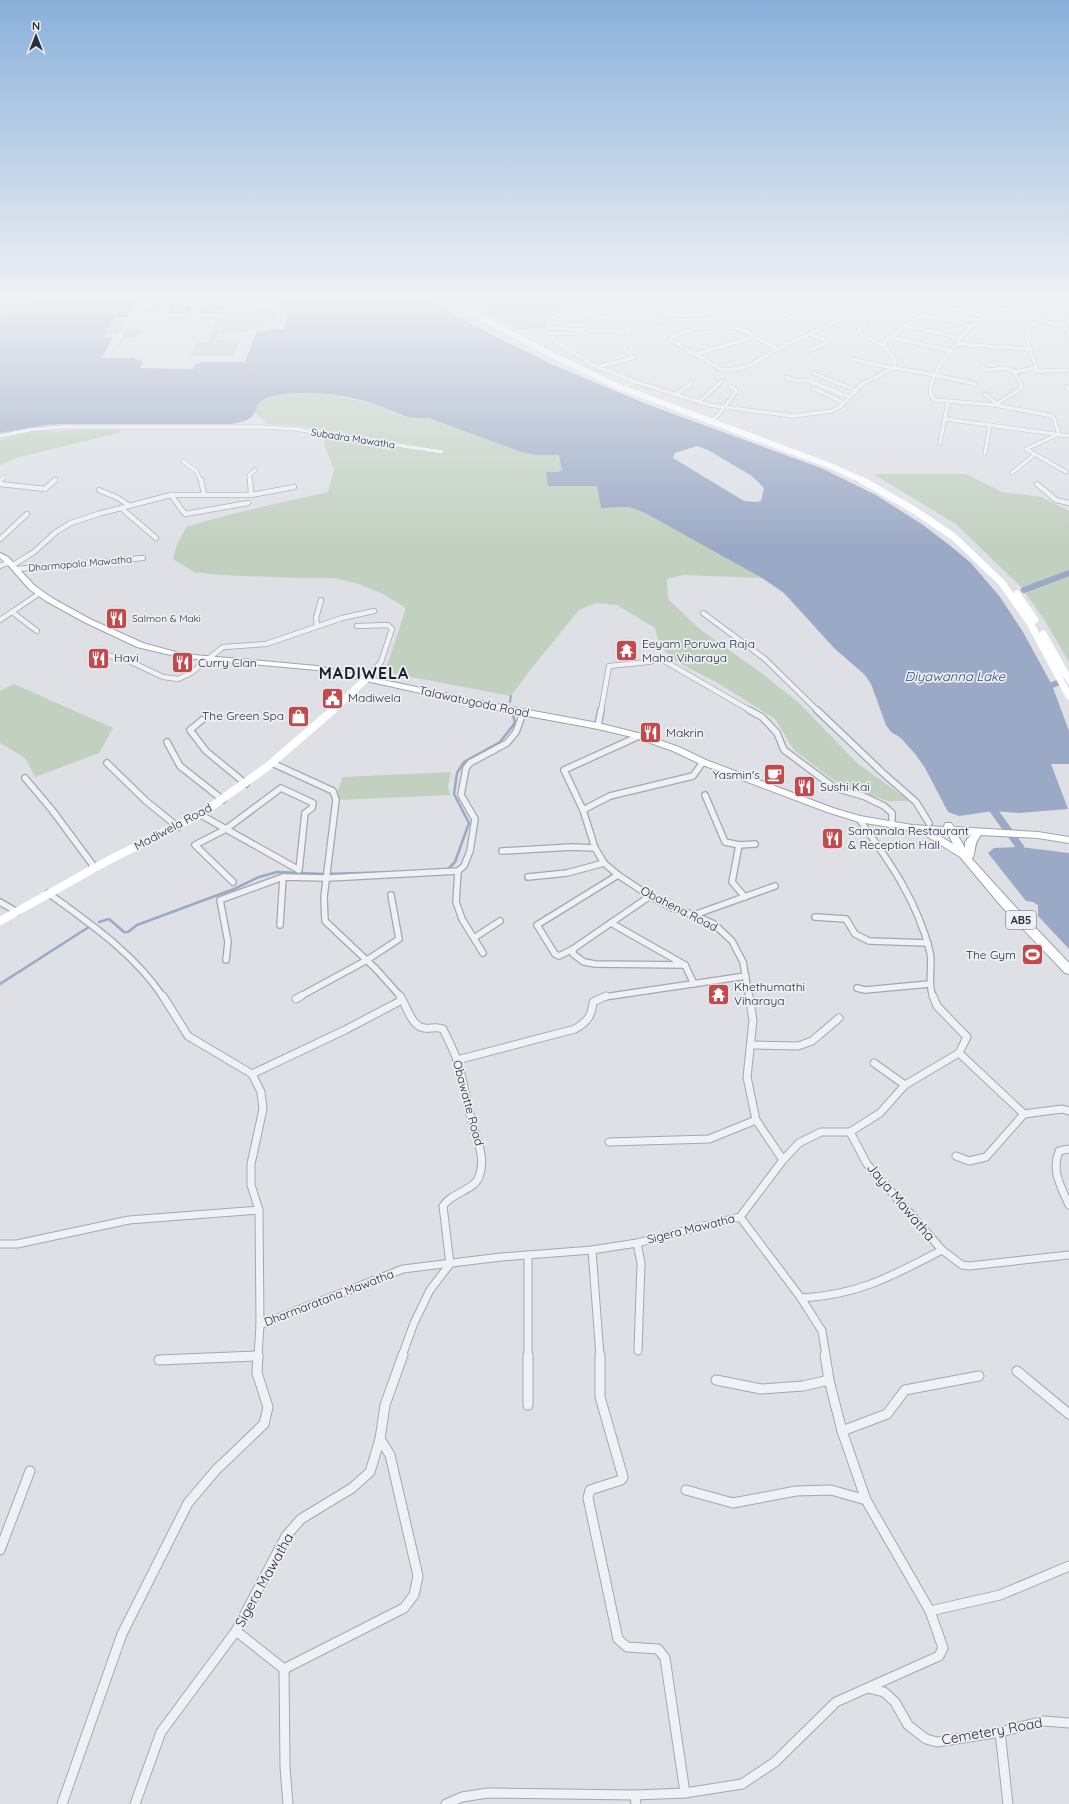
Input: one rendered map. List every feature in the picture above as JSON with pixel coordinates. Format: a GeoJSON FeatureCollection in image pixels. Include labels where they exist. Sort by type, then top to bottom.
{"type":"FeatureCollection","features":[{"type":"Feature","properties":{"kind":"main road"},"geometry":{"type":"LineString","coordinates":[[607,382],[712,420]]}},
{"type":"Feature","properties":{"kind":"main road"},"geometry":{"type":"LineString","coordinates":[[616,382],[831,466],[862,481],[914,510],[954,537],[1002,583],[1030,623],[1061,672],[1066,683],[1069,696]]}},
{"type":"Feature","properties":{"kind":"main road","name":"Talawatugoda Road"},"geometry":{"type":"LineString","coordinates":[[0,555],[13,565],[28,584],[66,610],[140,645],[171,653],[209,658],[296,665],[367,678],[523,713],[598,726],[638,736],[676,749],[703,762],[830,810],[860,819],[892,824],[1069,833]]}},
{"type":"Feature","properties":{"kind":"main road","name":"Madiwela Road"},"geometry":{"type":"LineString","coordinates":[[0,921],[48,893],[146,841],[201,815],[246,784],[272,763],[323,720],[367,678]]}},
{"type":"Feature","properties":{"kind":"main road","name":"AB5"},"geometry":{"type":"LineString","coordinates":[[925,826],[966,856]]}},
{"type":"Feature","properties":{"kind":"main road","name":"Talawatugoda Road"},"geometry":{"type":"LineString","coordinates":[[952,827],[978,832],[997,830]]}},
{"type":"Feature","properties":{"kind":"main road","name":"AB5"},"geometry":{"type":"LineString","coordinates":[[952,827],[966,856],[974,868],[1069,970]]}},
{"type":"Feature","properties":{"kind":"main road"},"geometry":{"type":"LineString","coordinates":[[966,856],[970,842],[978,832]]}},
{"type":"Feature","properties":{"kind":"main road","name":"Talawatugoda Road"},"geometry":{"type":"LineString","coordinates":[[1037,832],[1069,840]]}},
{"type":"Feature","properties":{"kind":"street"},"geometry":{"type":"LineString","coordinates":[[625,386],[635,382]]}},
{"type":"Feature","properties":{"kind":"street"},"geometry":{"type":"LineString","coordinates":[[637,382],[675,395],[724,408],[793,416],[832,411],[844,403],[855,390],[866,382]]}},
{"type":"Feature","properties":{"kind":"street"},"geometry":{"type":"LineString","coordinates":[[700,402],[721,382]]}},
{"type":"Feature","properties":{"kind":"street"},"geometry":{"type":"LineString","coordinates":[[811,382],[849,397]]}},
{"type":"Feature","properties":{"kind":"street"},"geometry":{"type":"LineString","coordinates":[[836,382],[855,390]]}},
{"type":"Feature","properties":{"kind":"street"},"geometry":{"type":"LineString","coordinates":[[933,382],[930,390],[932,398],[948,402],[996,404],[1051,415],[1055,418],[1059,434]]}},
{"type":"Feature","properties":{"kind":"street"},"geometry":{"type":"LineString","coordinates":[[961,382],[965,384],[975,384]]}},
{"type":"Feature","properties":{"kind":"street"},"geometry":{"type":"LineString","coordinates":[[996,404],[1020,389],[1022,386],[1020,382]]}},
{"type":"Feature","properties":{"kind":"street"},"geometry":{"type":"LineString","coordinates":[[675,395],[692,383]]}},
{"type":"Feature","properties":{"kind":"street"},"geometry":{"type":"LineString","coordinates":[[712,420],[724,408],[736,392],[736,390],[730,386]]}},
{"type":"Feature","properties":{"kind":"street"},"geometry":{"type":"LineString","coordinates":[[812,388],[844,403]]}},
{"type":"Feature","properties":{"kind":"street"},"geometry":{"type":"LineString","coordinates":[[985,394],[996,404]]}},
{"type":"Feature","properties":{"kind":"street"},"geometry":{"type":"LineString","coordinates":[[940,443],[948,402]]}},
{"type":"Feature","properties":{"kind":"street"},"geometry":{"type":"LineString","coordinates":[[945,419],[1069,436]]}},
{"type":"Feature","properties":{"kind":"street"},"geometry":{"type":"LineString","coordinates":[[985,453],[990,425]]}},
{"type":"Feature","properties":{"kind":"street","name":"Subadra Mawatha"},"geometry":{"type":"LineString","coordinates":[[0,436],[46,428],[263,427],[295,429],[442,452]]}},
{"type":"Feature","properties":{"kind":"street"},"geometry":{"type":"LineString","coordinates":[[1059,434],[1026,448],[1066,472]]}},
{"type":"Feature","properties":{"kind":"street"},"geometry":{"type":"LineString","coordinates":[[1012,473],[1035,454]]}},
{"type":"Feature","properties":{"kind":"street"},"geometry":{"type":"LineString","coordinates":[[183,461],[193,468],[201,477],[204,494]]}},
{"type":"Feature","properties":{"kind":"street"},"geometry":{"type":"LineString","coordinates":[[250,495],[249,475],[255,470]]}},
{"type":"Feature","properties":{"kind":"street"},"geometry":{"type":"LineString","coordinates":[[4,477],[0,482],[41,489],[45,489],[56,480]]}},
{"type":"Feature","properties":{"kind":"street"},"geometry":{"type":"LineString","coordinates":[[1037,484],[1056,500],[1069,503]]}},
{"type":"Feature","properties":{"kind":"street","name":"Dharmapala Mawatha"},"geometry":{"type":"LineString","coordinates":[[13,565],[34,552],[56,532],[71,523],[121,508],[171,495],[250,495],[294,486]]}},
{"type":"Feature","properties":{"kind":"street"},"geometry":{"type":"LineString","coordinates":[[99,490],[118,498],[130,506]]}},
{"type":"Feature","properties":{"kind":"street"},"geometry":{"type":"LineString","coordinates":[[171,495],[185,514],[248,503]]}},
{"type":"Feature","properties":{"kind":"street"},"geometry":{"type":"LineString","coordinates":[[121,508],[156,538]]}},
{"type":"Feature","properties":{"kind":"street"},"geometry":{"type":"LineString","coordinates":[[0,539],[27,514]]}},
{"type":"Feature","properties":{"kind":"street","name":"Dharmapala Mawatha"},"geometry":{"type":"LineString","coordinates":[[13,565],[143,558]]}},
{"type":"Feature","properties":{"kind":"street"},"geometry":{"type":"LineString","coordinates":[[0,566],[13,565]]}},
{"type":"Feature","properties":{"kind":"street"},"geometry":{"type":"LineString","coordinates":[[0,620],[40,593]]}},
{"type":"Feature","properties":{"kind":"street"},"geometry":{"type":"LineString","coordinates":[[317,626],[316,618],[320,600]]}},
{"type":"Feature","properties":{"kind":"street"},"geometry":{"type":"LineString","coordinates":[[96,653],[128,660],[140,664],[150,672],[161,677],[175,679],[186,676],[223,646],[256,646],[266,644],[342,618],[374,611]]}},
{"type":"Feature","properties":{"kind":"street"},"geometry":{"type":"LineString","coordinates":[[12,612],[37,631]]}},
{"type":"Feature","properties":{"kind":"street"},"geometry":{"type":"LineString","coordinates":[[702,613],[765,659],[883,773],[916,802],[925,826]]}},
{"type":"Feature","properties":{"kind":"street"},"geometry":{"type":"LineString","coordinates":[[357,626],[388,625],[392,629],[384,659],[376,671],[367,678]]}},
{"type":"Feature","properties":{"kind":"street"},"geometry":{"type":"LineString","coordinates":[[598,726],[609,666],[616,664],[652,662],[661,659],[762,717],[777,733],[784,750],[835,788],[863,796],[884,806],[892,813],[892,824]]}},
{"type":"Feature","properties":{"kind":"street"},"geometry":{"type":"LineString","coordinates":[[226,960],[228,942],[220,900],[283,877],[458,871],[464,866],[470,851],[475,819],[461,794],[466,768],[470,762],[507,743],[516,732],[523,713]]}},
{"type":"Feature","properties":{"kind":"street"},"geometry":{"type":"LineString","coordinates":[[202,720],[190,730],[206,751],[246,784]]}},
{"type":"Feature","properties":{"kind":"street","name":"Obahena Road"},"geometry":{"type":"LineString","coordinates":[[638,736],[564,770],[583,810],[595,848],[604,863],[618,875],[650,896],[672,908],[694,915],[714,924],[732,941],[743,962],[753,1020],[747,1077],[756,1120],[783,1160]]}},
{"type":"Feature","properties":{"kind":"street"},"geometry":{"type":"LineString","coordinates":[[167,742],[180,766],[223,800]]}},
{"type":"Feature","properties":{"kind":"street"},"geometry":{"type":"LineString","coordinates":[[583,810],[610,796],[693,776],[703,762]]}},
{"type":"Feature","properties":{"kind":"street"},"geometry":{"type":"LineString","coordinates":[[107,763],[146,801],[178,827]]}},
{"type":"Feature","properties":{"kind":"street"},"geometry":{"type":"LineString","coordinates":[[48,893],[87,922],[136,963],[162,995],[188,1036],[252,1074],[345,1030],[402,1000],[367,960],[325,921],[324,897],[328,875],[336,800],[333,791],[272,763]]}},
{"type":"Feature","properties":{"kind":"street"},"geometry":{"type":"LineString","coordinates":[[25,778],[52,810],[95,868]]}},
{"type":"Feature","properties":{"kind":"street"},"geometry":{"type":"LineString","coordinates":[[201,815],[227,829],[300,870],[305,813],[312,808],[313,803],[281,788],[227,829],[195,845],[233,882]]}},
{"type":"Feature","properties":{"kind":"street"},"geometry":{"type":"LineString","coordinates":[[705,795],[725,842],[739,845],[755,844]]}},
{"type":"Feature","properties":{"kind":"street"},"geometry":{"type":"LineString","coordinates":[[850,1132],[880,1113],[905,1085],[958,1053],[967,1037],[937,1006],[929,984],[930,953],[928,943],[910,896],[892,865],[860,819]]}},
{"type":"Feature","properties":{"kind":"street"},"geometry":{"type":"LineString","coordinates":[[739,845],[732,882],[745,897]]}},
{"type":"Feature","properties":{"kind":"street"},"geometry":{"type":"LineString","coordinates":[[502,851],[572,847],[595,848]]}},
{"type":"Feature","properties":{"kind":"street"},"geometry":{"type":"LineString","coordinates":[[528,877],[555,876],[580,871],[604,863]]}},
{"type":"Feature","properties":{"kind":"street"},"geometry":{"type":"LineString","coordinates":[[458,871],[456,902],[462,919],[483,953]]}},
{"type":"Feature","properties":{"kind":"street"},"geometry":{"type":"LineString","coordinates":[[618,875],[537,925],[555,954],[559,956],[573,949],[650,896]]}},
{"type":"Feature","properties":{"kind":"street"},"geometry":{"type":"LineString","coordinates":[[280,925],[283,877]]}},
{"type":"Feature","properties":{"kind":"street"},"geometry":{"type":"LineString","coordinates":[[694,915],[775,886]]}},
{"type":"Feature","properties":{"kind":"street"},"geometry":{"type":"LineString","coordinates":[[296,999],[367,960],[399,939],[391,895]]}},
{"type":"Feature","properties":{"kind":"street"},"geometry":{"type":"LineString","coordinates":[[0,902],[17,912]]}},
{"type":"Feature","properties":{"kind":"street"},"geometry":{"type":"LineString","coordinates":[[815,917],[846,920],[855,934],[869,941],[928,943]]}},
{"type":"Feature","properties":{"kind":"street"},"geometry":{"type":"LineString","coordinates":[[474,938],[500,921]]}},
{"type":"Feature","properties":{"kind":"street"},"geometry":{"type":"LineString","coordinates":[[611,923],[685,966],[694,984]]}},
{"type":"Feature","properties":{"kind":"street"},"geometry":{"type":"LineString","coordinates":[[573,949],[573,954],[584,962],[595,964],[685,966]]}},
{"type":"Feature","properties":{"kind":"street"},"geometry":{"type":"LineString","coordinates":[[457,1060],[575,1029],[588,1023],[593,1011],[593,1002],[607,996],[746,976]]}},
{"type":"Feature","properties":{"kind":"street"},"geometry":{"type":"LineString","coordinates":[[857,988],[865,990],[929,984]]}},
{"type":"Feature","properties":{"kind":"street","name":"Obawatte Road"},"geometry":{"type":"LineString","coordinates":[[402,1000],[416,1024],[422,1028],[438,1027],[443,1029],[457,1060],[472,1124],[480,1144],[482,1164],[478,1180],[466,1189],[447,1199],[443,1206],[450,1264]]}},
{"type":"Feature","properties":{"kind":"street"},"geometry":{"type":"LineString","coordinates":[[751,1045],[798,1046],[812,1041],[840,1018]]}},
{"type":"Feature","properties":{"kind":"street"},"geometry":{"type":"LineString","coordinates":[[958,1053],[1024,1114]]}},
{"type":"Feature","properties":{"kind":"street"},"geometry":{"type":"LineString","coordinates":[[874,1063],[905,1085]]}},
{"type":"Feature","properties":{"kind":"street","name":"Dharmaratana Mawatha"},"geometry":{"type":"LineString","coordinates":[[252,1074],[261,1092],[263,1109],[250,1164],[251,1185],[259,1210],[260,1325],[403,1269]]}},
{"type":"Feature","properties":{"kind":"street"},"geometry":{"type":"LineString","coordinates":[[956,1156],[969,1161],[986,1157],[1024,1114],[1062,1109],[1069,1110]]}},
{"type":"Feature","properties":{"kind":"street"},"geometry":{"type":"LineString","coordinates":[[609,1142],[709,1139],[756,1120]]}},
{"type":"Feature","properties":{"kind":"street","name":"Sigera Mawatha"},"geometry":{"type":"LineString","coordinates":[[403,1269],[528,1255],[592,1250],[637,1243],[740,1217],[783,1160],[800,1142],[821,1132],[850,1132]]}},
{"type":"Feature","properties":{"kind":"street","name":"Jaya Mawatha"},"geometry":{"type":"LineString","coordinates":[[850,1132],[867,1164],[942,1250],[962,1265],[969,1266],[1069,1254]]}},
{"type":"Feature","properties":{"kind":"street"},"geometry":{"type":"LineString","coordinates":[[1069,1149],[1059,1151],[1055,1158],[1055,1171],[1069,1205]]}},
{"type":"Feature","properties":{"kind":"street"},"geometry":{"type":"LineString","coordinates":[[0,1244],[17,1244],[129,1220],[259,1210]]}},
{"type":"Feature","properties":{"kind":"street"},"geometry":{"type":"LineString","coordinates":[[446,1804],[462,1797],[488,1793],[636,1800],[742,1784],[775,1762],[836,1702],[939,1656],[944,1648],[930,1611],[866,1500],[842,1431],[829,1380],[822,1331],[800,1298],[740,1217]]}},
{"type":"Feature","properties":{"kind":"street"},"geometry":{"type":"LineString","coordinates":[[637,1243],[641,1263],[638,1351]]}},
{"type":"Feature","properties":{"kind":"street"},"geometry":{"type":"LineString","coordinates":[[592,1250],[600,1348],[600,1397],[623,1477],[621,1480],[590,1490],[588,1498],[618,1639],[628,1647],[658,1649],[665,1658],[685,1793]]}},
{"type":"Feature","properties":{"kind":"street","name":"Jaya Mawatha"},"geometry":{"type":"LineString","coordinates":[[800,1298],[818,1298],[850,1293],[880,1282],[942,1250]]}},
{"type":"Feature","properties":{"kind":"street"},"geometry":{"type":"LineString","coordinates":[[528,1255],[528,1405]]}},
{"type":"Feature","properties":{"kind":"street","name":"Sigera Mawatha"},"geometry":{"type":"LineString","coordinates":[[135,1804],[161,1732],[236,1631],[286,1536],[301,1519],[352,1488],[370,1472],[380,1439],[385,1405],[414,1323],[430,1290],[450,1264]]}},
{"type":"Feature","properties":{"kind":"street"},"geometry":{"type":"LineString","coordinates":[[62,1804],[122,1634],[188,1503],[216,1470],[264,1424],[268,1407],[256,1373],[260,1325]]}},
{"type":"Feature","properties":{"kind":"street"},"geometry":{"type":"LineString","coordinates":[[159,1360],[258,1356]]}},
{"type":"Feature","properties":{"kind":"street"},"geometry":{"type":"LineString","coordinates":[[1017,1371],[1069,1414]]}},
{"type":"Feature","properties":{"kind":"street"},"geometry":{"type":"LineString","coordinates":[[842,1431],[887,1414],[905,1390],[979,1376]]}},
{"type":"Feature","properties":{"kind":"street"},"geometry":{"type":"LineString","coordinates":[[716,1380],[761,1389],[804,1386],[829,1380]]}},
{"type":"Feature","properties":{"kind":"street"},"geometry":{"type":"LineString","coordinates":[[284,1669],[404,1608],[414,1596],[418,1576],[390,1455],[380,1439]]}},
{"type":"Feature","properties":{"kind":"street"},"geometry":{"type":"LineString","coordinates":[[0,1550],[30,1471]]}},
{"type":"Feature","properties":{"kind":"street"},"geometry":{"type":"LineString","coordinates":[[686,1490],[733,1503],[796,1491],[831,1490],[866,1500]]}},
{"type":"Feature","properties":{"kind":"street"},"geometry":{"type":"LineString","coordinates":[[930,1611],[1000,1595],[1069,1566]]}},
{"type":"Feature","properties":{"kind":"street"},"geometry":{"type":"LineString","coordinates":[[236,1631],[284,1669]]}},
{"type":"Feature","properties":{"kind":"street"},"geometry":{"type":"LineString","coordinates":[[284,1669],[285,1767],[288,1804]]}},
{"type":"Feature","properties":{"kind":"street","name":"Cemetery Road"},"geometry":{"type":"LineString","coordinates":[[868,1688],[884,1692],[895,1702],[908,1725],[926,1739],[937,1742],[1000,1732],[1044,1721],[1069,1723]]}},
{"type":"Feature","properties":{"kind":"street"},"geometry":{"type":"LineString","coordinates":[[1000,1732],[1008,1804]]}},
{"type":"Feature","properties":{"kind":"green space"},"geometry":{"type":"Polygon","coordinates":[[[294,393],[322,393],[374,404],[401,416],[429,418],[521,452],[560,455],[562,470],[558,472],[549,486],[598,486],[601,508],[629,507],[645,513],[762,578],[683,575],[667,579],[668,599],[701,630],[760,672],[799,703],[858,764],[910,801],[887,801],[844,786],[828,776],[794,750],[775,719],[718,683],[679,663],[660,647],[655,628],[617,605],[596,603],[579,610],[511,696],[385,672],[406,608],[383,594],[359,584],[334,578],[219,575],[194,572],[173,559],[176,547],[186,527],[239,512],[328,492],[334,469],[325,448],[324,440],[327,437],[426,452],[444,453],[444,451],[440,449],[300,426],[268,424],[255,413],[259,405],[265,400],[274,396],[294,393]]]}},
{"type":"Feature","properties":{"kind":"green space"},"geometry":{"type":"Polygon","coordinates":[[[117,430],[123,432],[19,457],[0,465],[0,440],[33,432],[117,430]]]}},
{"type":"Feature","properties":{"kind":"green space"},"geometry":{"type":"Polygon","coordinates":[[[873,474],[966,474],[1002,492],[1042,497],[1069,511],[1069,573],[1024,590],[956,524],[873,474]]]}},
{"type":"Feature","properties":{"kind":"green space"},"geometry":{"type":"Polygon","coordinates":[[[1069,574],[1069,662],[1045,621],[1024,591],[1069,574]]]}},
{"type":"Feature","properties":{"kind":"green space"},"geometry":{"type":"Polygon","coordinates":[[[14,684],[113,728],[99,753],[35,777],[25,758],[0,743],[0,691],[14,684]]]}},
{"type":"Feature","properties":{"kind":"green space"},"geometry":{"type":"Polygon","coordinates":[[[451,772],[448,786],[450,795],[338,800],[338,790],[343,777],[451,772]]]}},
{"type":"Feature","properties":{"kind":"water","name":"Diyawanna Lake"},"geometry":{"type":"Polygon","coordinates":[[[0,382],[594,382],[649,405],[821,468],[876,495],[923,525],[971,563],[1000,597],[1023,632],[1052,685],[1069,731],[1069,764],[1051,764],[1068,809],[1018,813],[994,811],[959,816],[948,812],[925,768],[916,755],[901,738],[891,732],[886,725],[871,684],[865,675],[834,648],[784,593],[762,578],[645,513],[629,507],[601,508],[597,486],[548,486],[546,472],[558,472],[562,470],[559,455],[535,455],[521,452],[429,418],[413,418],[359,400],[319,393],[290,393],[267,398],[261,401],[251,417],[245,421],[232,424],[62,424],[46,425],[0,433],[0,382]],[[697,446],[675,453],[673,458],[744,501],[761,501],[764,488],[752,476],[708,450],[697,446]]]}},
{"type":"Feature","properties":{"kind":"water"},"geometry":{"type":"Polygon","coordinates":[[[1020,847],[1069,853],[1069,949],[1038,916],[1038,905],[1033,902],[1026,901],[988,853],[994,848],[1020,847]]]}},
{"type":"Feature","properties":{"kind":"waterway"},"geometry":{"type":"LineString","coordinates":[[1024,590],[1069,573]]}},
{"type":"Feature","properties":{"kind":"waterway"},"geometry":{"type":"LineString","coordinates":[[1052,685],[1068,679]]}},
{"type":"Feature","properties":{"kind":"waterway"},"geometry":{"type":"LineString","coordinates":[[510,702],[511,696]]}},
{"type":"Feature","properties":{"kind":"waterway"},"geometry":{"type":"LineString","coordinates":[[447,870],[455,862],[469,823],[454,794],[457,773],[464,762],[500,742],[515,723],[513,714]]}},
{"type":"Feature","properties":{"kind":"waterway"},"geometry":{"type":"LineString","coordinates":[[994,811],[1020,847]]}},
{"type":"Feature","properties":{"kind":"waterway"},"geometry":{"type":"LineString","coordinates":[[99,922],[109,919],[124,932],[128,932],[137,925],[234,889],[259,877],[277,872],[324,874],[396,872]]}},
{"type":"Feature","properties":{"kind":"waterway"},"geometry":{"type":"LineString","coordinates":[[0,984],[92,925]]}},
{"type":"Feature","properties":{"kind":"place","name":"Salmon & Maki"},"geometry":{"type":"Point","coordinates":[116,618]}},
{"type":"Feature","properties":{"kind":"place","name":"Eeyam Poruwa Raja Maha Viharaya"},"geometry":{"type":"Point","coordinates":[627,651]}},
{"type":"Feature","properties":{"kind":"place","name":"Havi"},"geometry":{"type":"Point","coordinates":[98,658]}},
{"type":"Feature","properties":{"kind":"place","name":"Curry Clan"},"geometry":{"type":"Point","coordinates":[183,663]}},
{"type":"Feature","properties":{"kind":"place","name":"Madiwela"},"geometry":{"type":"Point","coordinates":[332,698]}},
{"type":"Feature","properties":{"kind":"place","name":"The Green Spa"},"geometry":{"type":"Point","coordinates":[299,716]}},
{"type":"Feature","properties":{"kind":"place","name":"Makrin"},"geometry":{"type":"Point","coordinates":[650,733]}},
{"type":"Feature","properties":{"kind":"place","name":"Yasmin's"},"geometry":{"type":"Point","coordinates":[775,775]}},
{"type":"Feature","properties":{"kind":"place","name":"Sushi Kai"},"geometry":{"type":"Point","coordinates":[805,787]}},
{"type":"Feature","properties":{"kind":"place","name":"Samanala Restaurant & Reception Hall"},"geometry":{"type":"Point","coordinates":[832,838]}},
{"type":"Feature","properties":{"kind":"place","name":"The Gym"},"geometry":{"type":"Point","coordinates":[1032,955]}},
{"type":"Feature","properties":{"kind":"place","name":"Khethumathi Viharaya"},"geometry":{"type":"Point","coordinates":[719,994]}},
{"type":"Feature","properties":{"kind":"district","name":"MADIWELA"},"geometry":{"type":"Point","coordinates":[364,673]}}]}
